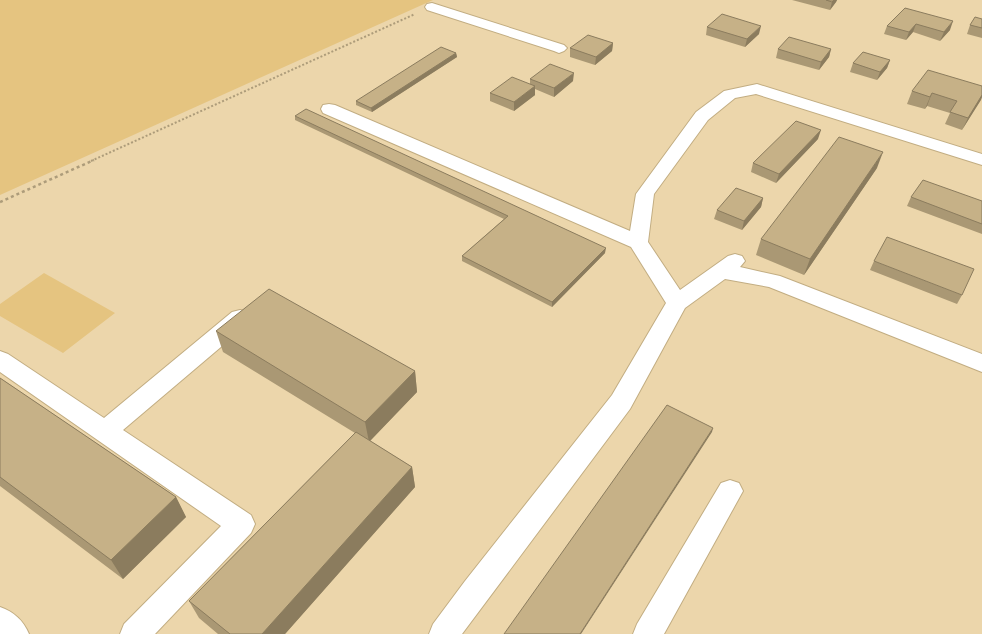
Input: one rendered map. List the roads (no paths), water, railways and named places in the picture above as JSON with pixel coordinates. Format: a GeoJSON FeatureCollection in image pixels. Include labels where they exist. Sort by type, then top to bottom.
{"type":"FeatureCollection","features":[{"type":"Feature","properties":{"kind":"lane"},"geometry":{"type":"LineString","coordinates":[[432,7],[559,48]]}},
{"type":"Feature","properties":{"kind":"lane"},"geometry":{"type":"LineString","coordinates":[[638,242],[645,194],[702,116],[730,94],[757,89],[982,160]]}},
{"type":"Feature","properties":{"kind":"lane"},"geometry":{"type":"LineString","coordinates":[[329,109],[638,242],[677,303]]}},
{"type":"Feature","properties":{"kind":"lane"},"geometry":{"type":"LineString","coordinates":[[444,634],[621,402],[677,303],[729,266],[773,281],[982,363]]}},
{"type":"Feature","properties":{"kind":"lane"},"geometry":{"type":"LineString","coordinates":[[105,431],[248,312]]}},
{"type":"Feature","properties":{"kind":"lane"},"geometry":{"type":"LineString","coordinates":[[0,360],[241,524],[135,634]]}},
{"type":"Feature","properties":{"kind":"lane"},"geometry":{"type":"LineString","coordinates":[[648,634],[730,491]]}}]}
